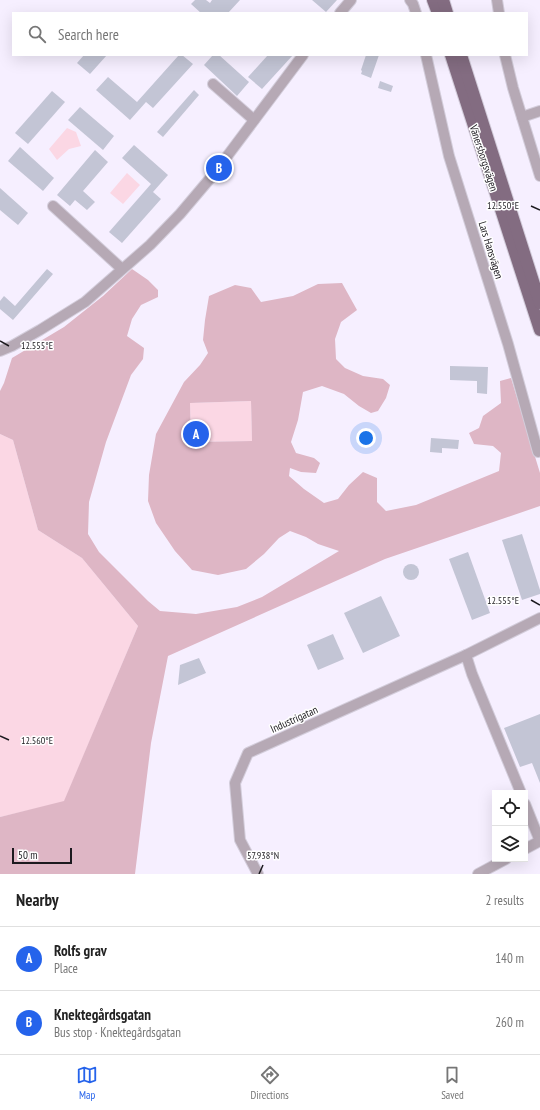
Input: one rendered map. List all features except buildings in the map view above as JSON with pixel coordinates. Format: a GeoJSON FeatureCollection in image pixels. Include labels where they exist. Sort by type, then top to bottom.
{"type":"FeatureCollection","features":[{"type":"Feature","properties":{"kind":"main road"},"geometry":{"type":"LineString","coordinates":[[433,0],[438,12]]}},
{"type":"Feature","properties":{"kind":"main road"},"geometry":{"type":"LineString","coordinates":[[443,0],[447,12]]}},
{"type":"Feature","properties":{"kind":"main road","name":"Vänersborgsvägen"},"geometry":{"type":"LineString","coordinates":[[451,56],[540,330]]}},
{"type":"Feature","properties":{"kind":"main road","name":"Vänersborgsvägen"},"geometry":{"type":"LineString","coordinates":[[461,56],[540,303]]}},
{"type":"Feature","properties":{"kind":"street"},"geometry":{"type":"LineString","coordinates":[[341,12],[351,0]]}},
{"type":"Feature","properties":{"kind":"street"},"geometry":{"type":"LineString","coordinates":[[410,0],[416,12]]}},
{"type":"Feature","properties":{"kind":"street"},"geometry":{"type":"LineString","coordinates":[[497,0],[499,12]]}},
{"type":"Feature","properties":{"kind":"street"},"geometry":{"type":"LineString","coordinates":[[0,351],[40,330],[85,302],[150,245],[180,214],[213,175],[302,56]]}},
{"type":"Feature","properties":{"kind":"street","name":"Lars Hansvägen"},"geometry":{"type":"LineString","coordinates":[[426,56],[449,156],[508,344],[538,452]]}},
{"type":"Feature","properties":{"kind":"street"},"geometry":{"type":"LineString","coordinates":[[505,56],[513,88],[540,176]]}},
{"type":"Feature","properties":{"kind":"street"},"geometry":{"type":"LineString","coordinates":[[214,84],[254,120]]}},
{"type":"Feature","properties":{"kind":"street"},"geometry":{"type":"LineString","coordinates":[[522,117],[540,111]]}},
{"type":"Feature","properties":{"kind":"street"},"geometry":{"type":"LineString","coordinates":[[53,206],[122,269]]}},
{"type":"Feature","properties":{"kind":"street","name":"Industrigatan"},"geometry":{"type":"LineString","coordinates":[[258,874],[240,840],[235,783],[248,753],[466,656],[540,618]]}},
{"type":"Feature","properties":{"kind":"street"},"geometry":{"type":"LineString","coordinates":[[466,656],[519,790]]}},
{"type":"Feature","properties":{"kind":"street"},"geometry":{"type":"LineString","coordinates":[[528,811],[540,841],[528,847]]}},
{"type":"Feature","properties":{"kind":"street"},"geometry":{"type":"LineString","coordinates":[[478,874],[500,862]]}},
{"type":"Feature","properties":{"kind":"shaded area"},"geometry":{"type":"Polygon","coordinates":[[[67,128],[76,132],[81,146],[69,149],[57,160],[49,149],[67,128]]]}},
{"type":"Feature","properties":{"kind":"shaded area"},"geometry":{"type":"Polygon","coordinates":[[[127,173],[140,185],[123,204],[110,193],[127,173]]]}},
{"type":"Feature","properties":{"kind":"shaded area"},"geometry":{"type":"Polygon","coordinates":[[[132,269],[148,280],[158,290],[158,297],[141,305],[132,319],[127,336],[144,348],[143,359],[131,375],[106,442],[89,502],[88,534],[99,552],[160,611],[196,614],[237,607],[262,597],[339,551],[318,544],[306,537],[290,531],[279,538],[264,554],[246,569],[218,575],[192,570],[175,551],[156,523],[148,501],[149,475],[156,434],[184,382],[200,365],[208,353],[203,340],[209,296],[235,285],[251,288],[261,302],[293,296],[318,284],[342,283],[357,310],[341,322],[335,339],[336,359],[345,368],[363,376],[383,379],[390,385],[386,398],[378,411],[371,413],[344,394],[322,386],[303,392],[298,420],[291,442],[296,453],[314,458],[320,463],[316,473],[301,472],[290,468],[289,476],[304,489],[324,503],[338,499],[349,485],[363,472],[377,478],[377,502],[386,511],[416,505],[499,471],[501,453],[493,446],[474,444],[469,433],[479,428],[483,416],[501,403],[500,381],[511,378],[540,473],[540,506],[385,559],[168,656],[151,743],[135,874],[0,874],[0,817],[64,801],[138,626],[82,558],[38,530],[13,440],[0,434],[0,391],[12,358],[64,327],[103,296],[132,269]],[[251,401],[190,403],[191,442],[252,441],[251,401]]]}},
{"type":"Feature","properties":{"kind":"shaded area"},"geometry":{"type":"Polygon","coordinates":[[[251,401],[252,441],[191,442],[190,403],[251,401]]]}},
{"type":"Feature","properties":{"kind":"shaded area"},"geometry":{"type":"Polygon","coordinates":[[[0,434],[13,440],[38,530],[82,558],[138,626],[64,802],[0,817],[0,434]]]}},
{"type":"Feature","properties":{"kind":"place","name":"Knektegårdsgatan"},"geometry":{"type":"Point","coordinates":[219,168]}},
{"type":"Feature","properties":{"kind":"place","name":"Rolfs grav"},"geometry":{"type":"Point","coordinates":[196,434]}}]}
